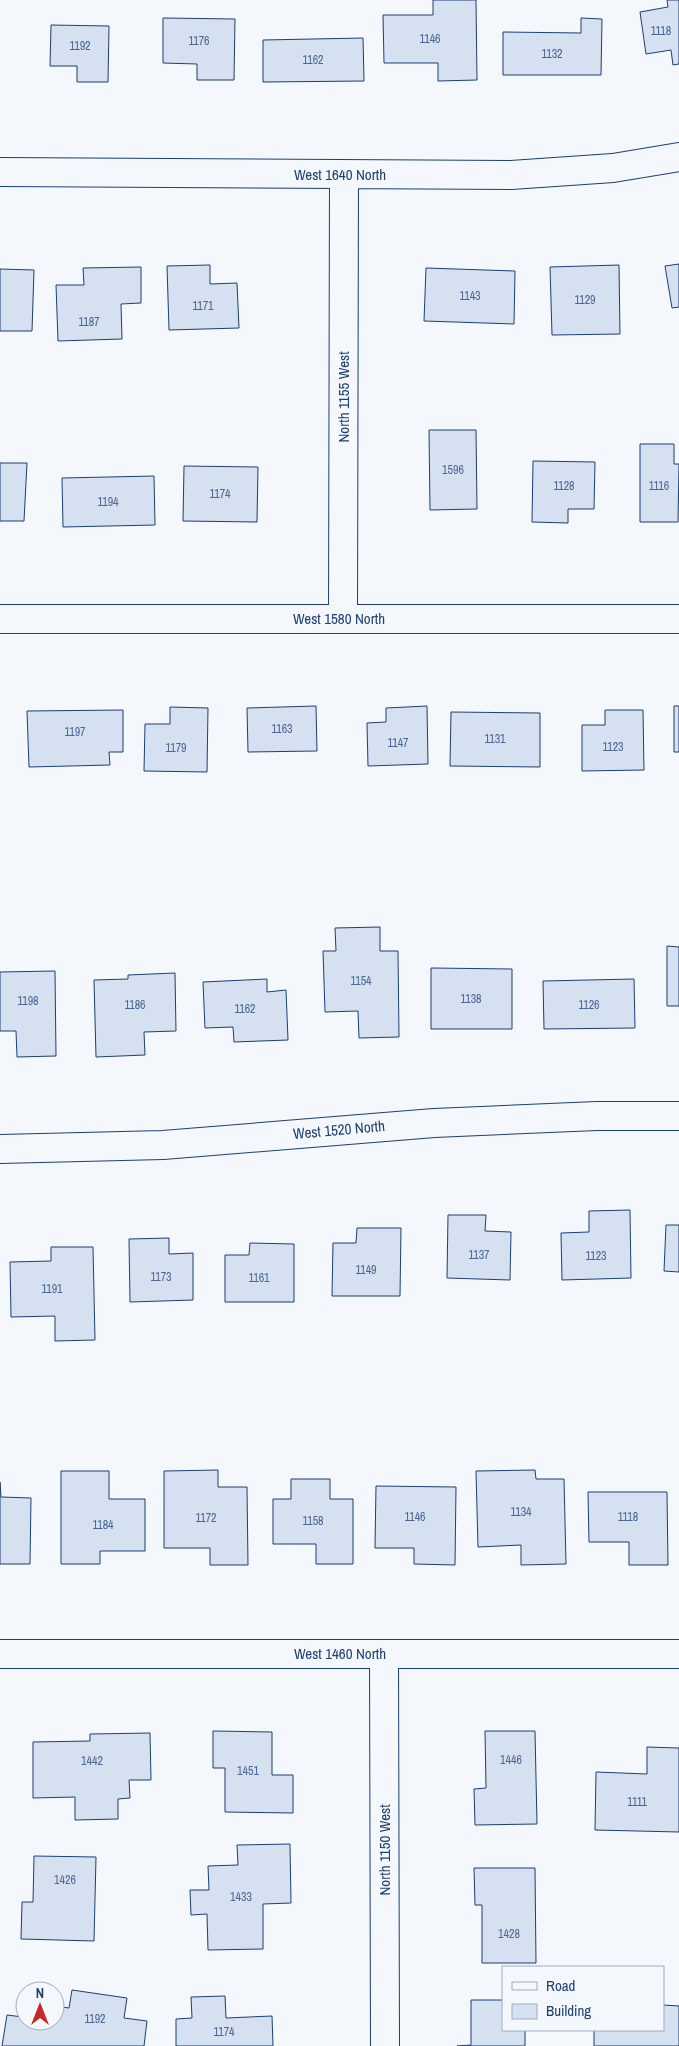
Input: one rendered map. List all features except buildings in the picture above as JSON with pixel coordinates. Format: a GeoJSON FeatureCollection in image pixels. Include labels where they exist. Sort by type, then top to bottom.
{"type":"FeatureCollection","features":[{"type":"Feature","properties":{"kind":"street","name":"West 1640 North"},"geometry":{"type":"LineString","coordinates":[[0,172],[511,175],[613,168],[679,158]]}},
{"type":"Feature","properties":{"kind":"street","name":"North 1155 West"},"geometry":{"type":"LineString","coordinates":[[343,619],[344,175]]}},
{"type":"Feature","properties":{"kind":"street","name":"West 1580 North"},"geometry":{"type":"LineString","coordinates":[[0,619],[679,619]]}},
{"type":"Feature","properties":{"kind":"street","name":"West 1520 North"},"geometry":{"type":"LineString","coordinates":[[0,1149],[163,1145],[434,1122],[597,1116],[679,1116]]}},
{"type":"Feature","properties":{"kind":"street","name":"West 1460 North"},"geometry":{"type":"LineString","coordinates":[[0,1654],[679,1654]]}},
{"type":"Feature","properties":{"kind":"street","name":"North 1150 West"},"geometry":{"type":"LineString","coordinates":[[384,1654],[385,2046]]}}]}
